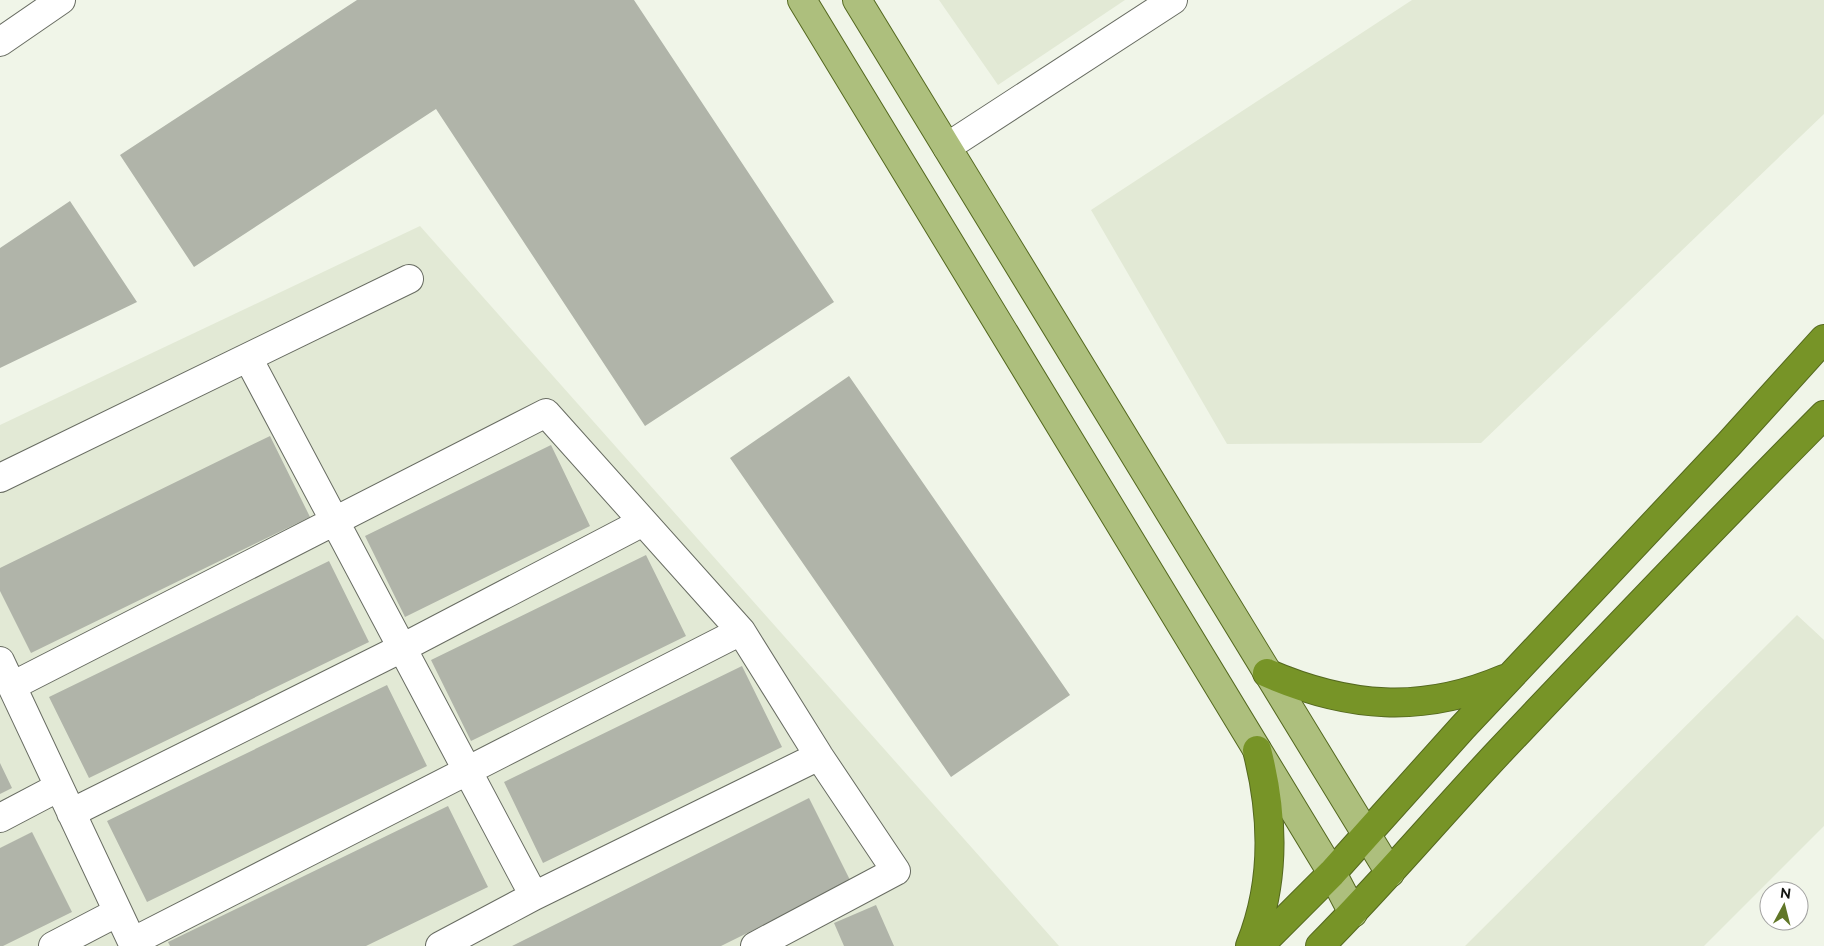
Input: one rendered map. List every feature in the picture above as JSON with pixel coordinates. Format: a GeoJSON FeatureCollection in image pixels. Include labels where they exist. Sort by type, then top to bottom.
{"type":"FeatureCollection","features":[{"type":"Feature","properties":{"kind":"highway"},"geometry":{"type":"LineString","coordinates":[[1259,946],[1332,873],[1510,676],[1729,444],[1824,339]]}},
{"type":"Feature","properties":{"kind":"highway"},"geometry":{"type":"LineString","coordinates":[[1320,946],[1353,913],[1512,739],[1767,472],[1824,415]]}},
{"type":"Feature","properties":{"kind":"highway"},"geometry":{"type":"LineString","coordinates":[[1267,673],[1298,686],[1330,696],[1362,701],[1395,703],[1425,701],[1454,696],[1483,688],[1510,676]]}},
{"type":"Feature","properties":{"kind":"highway"},"geometry":{"type":"LineString","coordinates":[[1250,946],[1263,905],[1269,875],[1268,797],[1257,750]]}},
{"type":"Feature","properties":{"kind":"main road"},"geometry":{"type":"LineString","coordinates":[[802,0],[1332,873],[1353,913]]}},
{"type":"Feature","properties":{"kind":"main road"},"geometry":{"type":"LineString","coordinates":[[857,0],[1390,873]]}},
{"type":"Feature","properties":{"kind":"street"},"geometry":{"type":"LineString","coordinates":[[0,42],[61,0]]}},
{"type":"Feature","properties":{"kind":"street"},"geometry":{"type":"LineString","coordinates":[[947,147],[1173,0]]}},
{"type":"Feature","properties":{"kind":"street"},"geometry":{"type":"LineString","coordinates":[[0,478],[409,279]]}},
{"type":"Feature","properties":{"kind":"street"},"geometry":{"type":"LineString","coordinates":[[248,358],[534,896]]}},
{"type":"Feature","properties":{"kind":"street"},"geometry":{"type":"LineString","coordinates":[[12,686],[546,413],[741,632],[819,756],[896,871],[755,946]]}},
{"type":"Feature","properties":{"kind":"street"},"geometry":{"type":"LineString","coordinates":[[71,813],[402,648],[644,522]]}},
{"type":"Feature","properties":{"kind":"street"},"geometry":{"type":"LineString","coordinates":[[0,661],[133,944],[741,632]]}},
{"type":"Feature","properties":{"kind":"street"},"geometry":{"type":"LineString","coordinates":[[440,946],[534,896],[819,756]]}},
{"type":"Feature","properties":{"kind":"street"},"geometry":{"type":"LineString","coordinates":[[0,818],[59,787]]}},
{"type":"Feature","properties":{"kind":"street"},"geometry":{"type":"LineString","coordinates":[[54,946],[118,912]]}},
{"type":"Feature","properties":{"kind":"shaded area"},"geometry":{"type":"Polygon","coordinates":[[[939,0],[1125,0],[998,85],[939,0]]]}},
{"type":"Feature","properties":{"kind":"shaded area"},"geometry":{"type":"Polygon","coordinates":[[[1412,0],[1824,0],[1824,114],[1481,443],[1227,444],[1091,210],[1412,0]]]}},
{"type":"Feature","properties":{"kind":"shaded area"},"geometry":{"type":"Polygon","coordinates":[[[420,226],[1059,946],[0,946],[0,425],[420,226]]]}},
{"type":"Feature","properties":{"kind":"shaded area"},"geometry":{"type":"Polygon","coordinates":[[[1797,615],[1824,640],[1824,826],[1769,881],[1759,881],[1759,891],[1704,946],[1465,946],[1797,615]]]}},
{"type":"Feature","properties":{"kind":"building"},"geometry":{"type":"Polygon","coordinates":[[[357,0],[634,0],[834,302],[645,426],[436,109],[194,267],[120,155],[357,0]]]}},
{"type":"Feature","properties":{"kind":"building"},"geometry":{"type":"Polygon","coordinates":[[[70,201],[137,302],[0,368],[0,248],[70,201]]]}},
{"type":"Feature","properties":{"kind":"building"},"geometry":{"type":"Polygon","coordinates":[[[849,376],[1070,695],[951,777],[730,458],[849,376]]]}},
{"type":"Feature","properties":{"kind":"building"},"geometry":{"type":"Polygon","coordinates":[[[270,436],[310,517],[31,653],[0,591],[0,568],[270,436]]]}},
{"type":"Feature","properties":{"kind":"building"},"geometry":{"type":"Polygon","coordinates":[[[551,445],[590,526],[405,617],[365,536],[551,445]]]}},
{"type":"Feature","properties":{"kind":"building"},"geometry":{"type":"Polygon","coordinates":[[[646,555],[686,636],[471,741],[431,660],[646,555]]]}},
{"type":"Feature","properties":{"kind":"building"},"geometry":{"type":"Polygon","coordinates":[[[329,561],[369,642],[89,778],[49,697],[329,561]]]}},
{"type":"Feature","properties":{"kind":"building"},"geometry":{"type":"Polygon","coordinates":[[[742,666],[782,747],[543,863],[504,782],[742,666]]]}},
{"type":"Feature","properties":{"kind":"building"},"geometry":{"type":"Polygon","coordinates":[[[387,685],[427,766],[147,902],[107,821],[387,685]]]}},
{"type":"Feature","properties":{"kind":"building"},"geometry":{"type":"Polygon","coordinates":[[[0,763],[12,788],[0,794],[0,763]]]}},
{"type":"Feature","properties":{"kind":"building"},"geometry":{"type":"Polygon","coordinates":[[[809,798],[851,882],[721,946],[512,946],[809,798]]]}},
{"type":"Feature","properties":{"kind":"building"},"geometry":{"type":"Polygon","coordinates":[[[448,806],[488,887],[366,946],[170,946],[168,942],[448,806]]]}},
{"type":"Feature","properties":{"kind":"building"},"geometry":{"type":"Polygon","coordinates":[[[32,832],[72,912],[0,946],[0,848],[32,832]]]}},
{"type":"Feature","properties":{"kind":"building"},"geometry":{"type":"Polygon","coordinates":[[[876,905],[894,946],[844,946],[834,923],[876,905]]]}}]}
